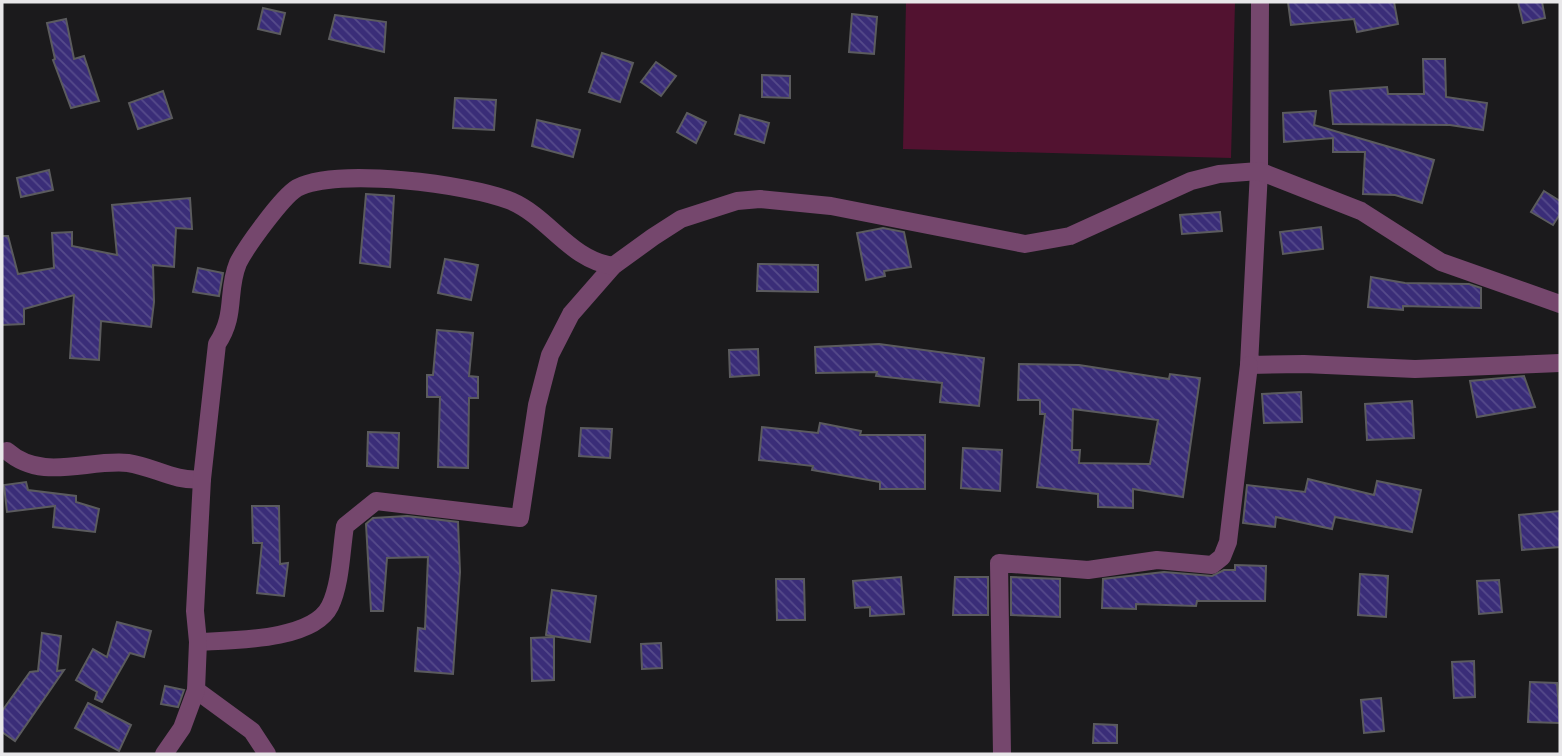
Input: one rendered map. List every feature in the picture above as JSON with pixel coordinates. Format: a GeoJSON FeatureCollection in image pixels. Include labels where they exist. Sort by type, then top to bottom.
{"type":"FeatureCollection","features":[{"type":"Feature","properties":{"kind":"street"},"geometry":{"type":"LineString","coordinates":[[1002,754],[999,563],[1088,570],[1157,560],[1212,565],[1222,556],[1228,542],[1249,365],[1259,171],[1260,2]]}},
{"type":"Feature","properties":{"kind":"street"},"geometry":{"type":"LineString","coordinates":[[198,642],[269,637],[320,619],[330,606],[345,526],[376,501],[520,518],[537,405],[550,355],[571,314],[612,265],[681,219],[737,201],[760,200],[831,206],[1024,244],[1049,242],[1092,228],[1191,181],[1219,174],[1259,171],[1361,211],[1441,262],[1560,304]]}},
{"type":"Feature","properties":{"kind":"street"},"geometry":{"type":"LineString","coordinates":[[164,754],[182,728],[196,690],[198,642],[195,611],[202,479],[217,344],[228,327],[237,265],[294,190],[339,177],[372,177],[483,193],[511,202],[537,216],[584,258],[612,265]]}},
{"type":"Feature","properties":{"kind":"street"},"geometry":{"type":"LineString","coordinates":[[1249,365],[1304,364],[1415,369],[1560,363]]}},
{"type":"Feature","properties":{"kind":"street"},"geometry":{"type":"LineString","coordinates":[[7,451],[19,461],[34,466],[58,468],[125,463],[183,481],[202,479]]}},
{"type":"Feature","properties":{"kind":"street"},"geometry":{"type":"LineString","coordinates":[[196,690],[252,731],[267,754]]}},
{"type":"Feature","properties":{"kind":"shaded area"},"geometry":{"type":"Polygon","coordinates":[[[906,2],[1235,2],[1231,158],[903,149],[906,2]]]}},
{"type":"Feature","properties":{"kind":"building"},"geometry":{"type":"Polygon","coordinates":[[[1288,2],[1394,2],[1398,24],[1357,32],[1354,19],[1291,25],[1288,2]]]}},
{"type":"Feature","properties":{"kind":"building"},"geometry":{"type":"Polygon","coordinates":[[[1518,2],[1542,2],[1545,18],[1523,23],[1518,2]]]}},
{"type":"Feature","properties":{"kind":"building"},"geometry":{"type":"Polygon","coordinates":[[[263,8],[285,13],[280,34],[258,29],[263,8]]]}},
{"type":"Feature","properties":{"kind":"building"},"geometry":{"type":"Polygon","coordinates":[[[852,14],[877,17],[874,54],[849,52],[852,14]]]}},
{"type":"Feature","properties":{"kind":"building"},"geometry":{"type":"Polygon","coordinates":[[[335,15],[386,22],[384,52],[329,39],[335,15]]]}},
{"type":"Feature","properties":{"kind":"building"},"geometry":{"type":"Polygon","coordinates":[[[66,19],[74,59],[84,56],[99,101],[71,108],[53,60],[55,59],[47,23],[66,19]]]}},
{"type":"Feature","properties":{"kind":"building"},"geometry":{"type":"Polygon","coordinates":[[[602,53],[633,63],[620,102],[589,92],[602,53]]]}},
{"type":"Feature","properties":{"kind":"building"},"geometry":{"type":"Polygon","coordinates":[[[1423,59],[1445,59],[1446,97],[1487,103],[1483,130],[1450,125],[1333,124],[1330,91],[1387,87],[1388,94],[1424,94],[1423,59]]]}},
{"type":"Feature","properties":{"kind":"building"},"geometry":{"type":"Polygon","coordinates":[[[656,62],[676,76],[661,96],[641,82],[656,62]]]}},
{"type":"Feature","properties":{"kind":"building"},"geometry":{"type":"Polygon","coordinates":[[[762,75],[790,76],[790,98],[762,97],[762,75]]]}},
{"type":"Feature","properties":{"kind":"building"},"geometry":{"type":"Polygon","coordinates":[[[163,91],[172,118],[138,129],[129,103],[163,91]]]}},
{"type":"Feature","properties":{"kind":"building"},"geometry":{"type":"Polygon","coordinates":[[[455,98],[496,100],[494,130],[453,128],[455,98]]]}},
{"type":"Feature","properties":{"kind":"building"},"geometry":{"type":"Polygon","coordinates":[[[1316,111],[1314,125],[1434,160],[1422,203],[1395,195],[1363,194],[1365,152],[1333,152],[1333,138],[1284,142],[1283,113],[1316,111]]]}},
{"type":"Feature","properties":{"kind":"building"},"geometry":{"type":"Polygon","coordinates":[[[687,113],[706,122],[696,143],[677,132],[687,113]]]}},
{"type":"Feature","properties":{"kind":"building"},"geometry":{"type":"Polygon","coordinates":[[[740,115],[769,123],[764,143],[735,134],[740,115]]]}},
{"type":"Feature","properties":{"kind":"building"},"geometry":{"type":"Polygon","coordinates":[[[537,120],[580,130],[573,157],[532,146],[537,120]]]}},
{"type":"Feature","properties":{"kind":"building"},"geometry":{"type":"Polygon","coordinates":[[[49,170],[53,190],[21,197],[17,178],[49,170]]]}},
{"type":"Feature","properties":{"kind":"building"},"geometry":{"type":"Polygon","coordinates":[[[1544,191],[1560,201],[1560,214],[1553,225],[1531,212],[1544,191]]]}},
{"type":"Feature","properties":{"kind":"building"},"geometry":{"type":"Polygon","coordinates":[[[366,194],[394,196],[390,267],[360,263],[366,194]]]}},
{"type":"Feature","properties":{"kind":"building"},"geometry":{"type":"Polygon","coordinates":[[[190,198],[192,229],[176,228],[174,267],[153,265],[154,302],[151,327],[101,321],[99,360],[70,358],[74,295],[24,309],[24,324],[2,325],[2,236],[8,236],[18,274],[54,268],[52,233],[72,232],[72,246],[117,255],[112,205],[190,198]]]}},
{"type":"Feature","properties":{"kind":"building"},"geometry":{"type":"Polygon","coordinates":[[[1220,212],[1222,231],[1182,234],[1180,215],[1220,212]]]}},
{"type":"Feature","properties":{"kind":"building"},"geometry":{"type":"Polygon","coordinates":[[[1321,227],[1323,249],[1283,254],[1280,232],[1321,227]]]}},
{"type":"Feature","properties":{"kind":"building"},"geometry":{"type":"Polygon","coordinates":[[[883,228],[904,232],[911,267],[884,271],[885,276],[866,280],[857,233],[883,228]]]}},
{"type":"Feature","properties":{"kind":"building"},"geometry":{"type":"Polygon","coordinates":[[[445,259],[478,265],[471,300],[438,293],[445,259]]]}},
{"type":"Feature","properties":{"kind":"building"},"geometry":{"type":"Polygon","coordinates":[[[758,264],[818,265],[818,292],[757,291],[758,264]]]}},
{"type":"Feature","properties":{"kind":"building"},"geometry":{"type":"Polygon","coordinates":[[[198,268],[223,273],[219,296],[193,292],[198,268]]]}},
{"type":"Feature","properties":{"kind":"building"},"geometry":{"type":"Polygon","coordinates":[[[1371,277],[1405,283],[1469,284],[1481,288],[1481,308],[1403,306],[1403,310],[1368,307],[1371,277]]]}},
{"type":"Feature","properties":{"kind":"building"},"geometry":{"type":"Polygon","coordinates":[[[437,330],[473,333],[469,376],[478,377],[478,398],[469,398],[468,468],[438,467],[440,397],[427,397],[427,375],[433,375],[437,330]]]}},
{"type":"Feature","properties":{"kind":"building"},"geometry":{"type":"Polygon","coordinates":[[[879,344],[984,358],[979,406],[940,402],[942,383],[876,376],[877,372],[816,373],[815,347],[879,344]]]}},
{"type":"Feature","properties":{"kind":"building"},"geometry":{"type":"Polygon","coordinates":[[[758,349],[759,375],[730,377],[729,350],[758,349]]]}},
{"type":"Feature","properties":{"kind":"building"},"geometry":{"type":"Polygon","coordinates":[[[1019,364],[1079,365],[1169,379],[1170,374],[1200,378],[1183,497],[1133,489],[1133,508],[1098,507],[1098,494],[1037,487],[1045,414],[1040,414],[1040,400],[1018,400],[1019,364]],[[1073,409],[1072,450],[1080,450],[1079,463],[1150,464],[1158,420],[1073,409]]]}},
{"type":"Feature","properties":{"kind":"building"},"geometry":{"type":"Polygon","coordinates":[[[1524,376],[1535,407],[1477,417],[1470,381],[1524,376]]]}},
{"type":"Feature","properties":{"kind":"building"},"geometry":{"type":"Polygon","coordinates":[[[1301,392],[1302,422],[1264,423],[1262,394],[1301,392]]]}},
{"type":"Feature","properties":{"kind":"building"},"geometry":{"type":"Polygon","coordinates":[[[1412,401],[1414,438],[1367,440],[1365,404],[1412,401]]]}},
{"type":"Feature","properties":{"kind":"building"},"geometry":{"type":"Polygon","coordinates":[[[820,423],[861,431],[860,435],[925,435],[925,489],[880,489],[880,482],[812,470],[813,466],[759,460],[762,427],[818,433],[820,423]]]}},
{"type":"Feature","properties":{"kind":"building"},"geometry":{"type":"Polygon","coordinates":[[[581,428],[612,429],[610,458],[579,456],[581,428]]]}},
{"type":"Feature","properties":{"kind":"building"},"geometry":{"type":"Polygon","coordinates":[[[368,432],[399,433],[398,468],[367,466],[368,432]]]}},
{"type":"Feature","properties":{"kind":"building"},"geometry":{"type":"Polygon","coordinates":[[[963,448],[1002,450],[1000,491],[961,488],[963,448]]]}},
{"type":"Feature","properties":{"kind":"building"},"geometry":{"type":"Polygon","coordinates":[[[1308,479],[1374,495],[1377,481],[1421,490],[1412,532],[1335,517],[1332,529],[1276,517],[1275,527],[1243,523],[1247,485],[1305,492],[1308,479]]]}},
{"type":"Feature","properties":{"kind":"building"},"geometry":{"type":"Polygon","coordinates":[[[26,482],[28,490],[76,496],[76,502],[99,509],[95,532],[53,527],[55,506],[7,512],[4,485],[26,482]]]}},
{"type":"Feature","properties":{"kind":"building"},"geometry":{"type":"Polygon","coordinates":[[[252,506],[279,506],[280,564],[288,563],[284,596],[257,593],[262,543],[253,543],[252,506]]]}},
{"type":"Feature","properties":{"kind":"building"},"geometry":{"type":"Polygon","coordinates":[[[1560,511],[1560,547],[1522,550],[1519,515],[1560,511]]]}},
{"type":"Feature","properties":{"kind":"building"},"geometry":{"type":"Polygon","coordinates":[[[407,516],[458,522],[460,572],[453,674],[415,671],[418,628],[425,629],[428,557],[387,558],[383,611],[371,611],[366,524],[373,518],[407,516]]]}},
{"type":"Feature","properties":{"kind":"building"},"geometry":{"type":"Polygon","coordinates":[[[1235,565],[1266,566],[1265,601],[1197,601],[1196,606],[1136,604],[1136,609],[1102,608],[1103,579],[1164,572],[1212,576],[1224,570],[1235,570],[1235,565]]]}},
{"type":"Feature","properties":{"kind":"building"},"geometry":{"type":"Polygon","coordinates":[[[1360,574],[1388,576],[1386,617],[1358,615],[1360,574]]]}},
{"type":"Feature","properties":{"kind":"building"},"geometry":{"type":"Polygon","coordinates":[[[901,577],[904,614],[870,616],[870,607],[855,608],[853,581],[901,577]]]}},
{"type":"Feature","properties":{"kind":"building"},"geometry":{"type":"Polygon","coordinates":[[[955,577],[988,577],[988,615],[953,615],[955,577]]]}},
{"type":"Feature","properties":{"kind":"building"},"geometry":{"type":"Polygon","coordinates":[[[1011,577],[1060,579],[1060,617],[1011,615],[1011,577]]]}},
{"type":"Feature","properties":{"kind":"building"},"geometry":{"type":"Polygon","coordinates":[[[776,579],[804,579],[805,620],[777,620],[776,579]]]}},
{"type":"Feature","properties":{"kind":"building"},"geometry":{"type":"Polygon","coordinates":[[[1499,580],[1502,612],[1479,614],[1477,581],[1499,580]]]}},
{"type":"Feature","properties":{"kind":"building"},"geometry":{"type":"Polygon","coordinates":[[[552,590],[596,596],[590,642],[546,635],[552,590]]]}},
{"type":"Feature","properties":{"kind":"building"},"geometry":{"type":"Polygon","coordinates":[[[117,622],[151,631],[144,657],[130,653],[102,702],[95,699],[97,692],[76,680],[93,649],[107,657],[117,622]]]}},
{"type":"Feature","properties":{"kind":"building"},"geometry":{"type":"Polygon","coordinates":[[[42,633],[61,636],[57,671],[64,670],[15,741],[2,732],[2,711],[30,672],[38,671],[42,633]]]}},
{"type":"Feature","properties":{"kind":"building"},"geometry":{"type":"Polygon","coordinates":[[[554,637],[554,680],[532,681],[531,638],[554,637]]]}},
{"type":"Feature","properties":{"kind":"building"},"geometry":{"type":"Polygon","coordinates":[[[661,643],[662,668],[642,669],[641,644],[661,643]]]}},
{"type":"Feature","properties":{"kind":"building"},"geometry":{"type":"Polygon","coordinates":[[[1474,661],[1475,697],[1454,698],[1452,662],[1474,661]]]}},
{"type":"Feature","properties":{"kind":"building"},"geometry":{"type":"Polygon","coordinates":[[[1530,682],[1557,683],[1560,723],[1528,722],[1530,682]]]}},
{"type":"Feature","properties":{"kind":"building"},"geometry":{"type":"Polygon","coordinates":[[[165,686],[184,690],[178,707],[161,704],[165,686]]]}},
{"type":"Feature","properties":{"kind":"building"},"geometry":{"type":"Polygon","coordinates":[[[1381,698],[1384,731],[1364,733],[1361,700],[1381,698]]]}},
{"type":"Feature","properties":{"kind":"building"},"geometry":{"type":"Polygon","coordinates":[[[88,703],[131,725],[119,751],[75,728],[88,703]]]}},
{"type":"Feature","properties":{"kind":"building"},"geometry":{"type":"Polygon","coordinates":[[[1094,724],[1117,725],[1117,743],[1093,743],[1094,724]]]}}]}
